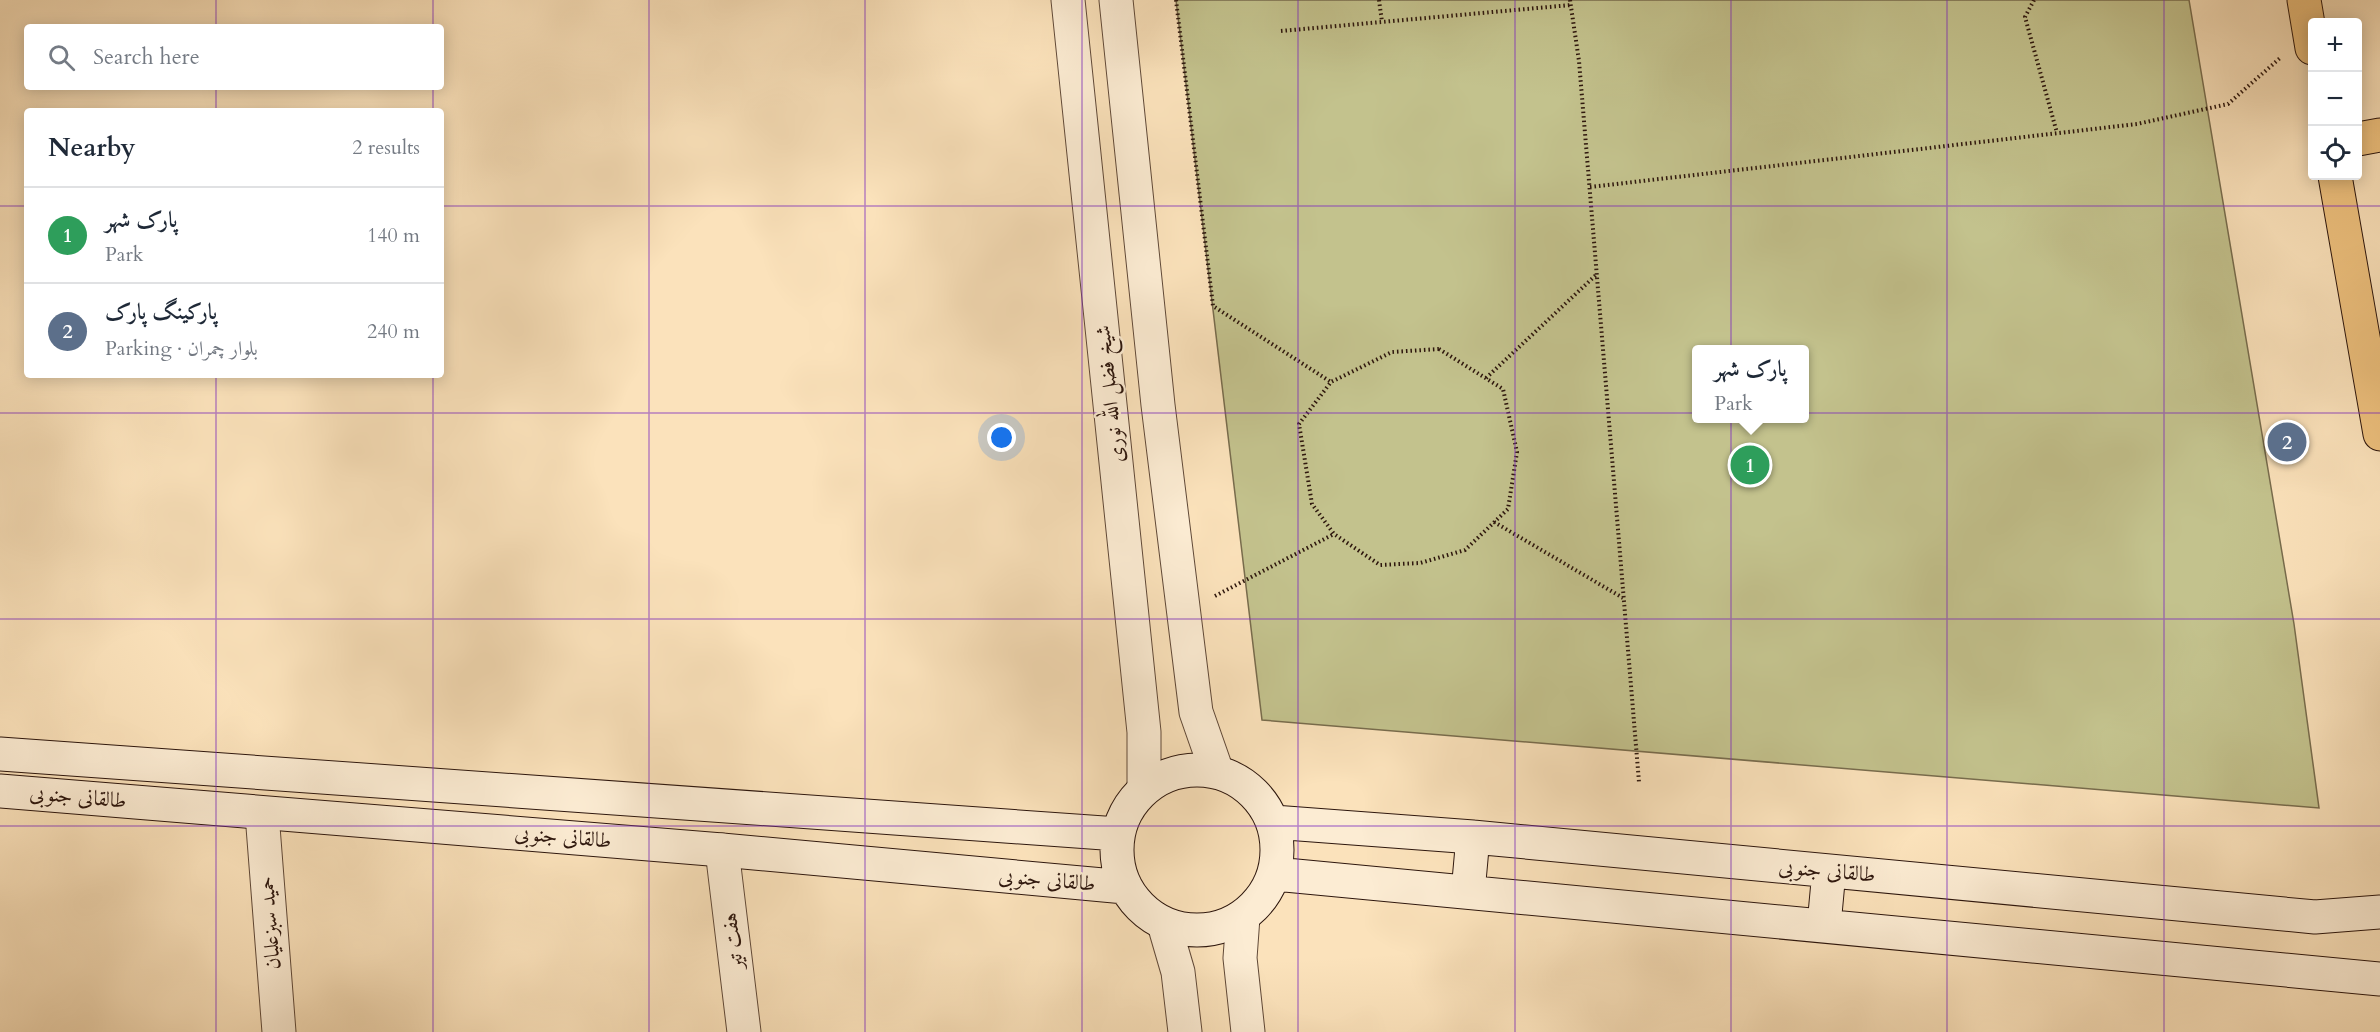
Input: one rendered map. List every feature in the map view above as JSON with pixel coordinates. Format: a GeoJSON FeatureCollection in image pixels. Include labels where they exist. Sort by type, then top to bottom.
{"type":"FeatureCollection","features":[{"type":"Feature","properties":{"kind":"main road","name":"شیخ فضل الله نوری"},"geometry":{"type":"LineString","coordinates":[[1068,0],[1144,732],[1144,789]]}},
{"type":"Feature","properties":{"kind":"main road"},"geometry":{"type":"LineString","coordinates":[[1116,0],[1158,405],[1196,712],[1217,772]]}},
{"type":"Feature","properties":{"kind":"main road"},"geometry":{"type":"LineString","coordinates":[[2304,0],[2308,23]]}},
{"type":"Feature","properties":{"kind":"main road"},"geometry":{"type":"LineString","coordinates":[[2362,138],[2380,135]]}},
{"type":"Feature","properties":{"kind":"main road"},"geometry":{"type":"LineString","coordinates":[[2336,180],[2380,434]]}},
{"type":"Feature","properties":{"kind":"main road","name":"طالقانی جنوبی"},"geometry":{"type":"LineString","coordinates":[[0,754],[1118,834]]}},
{"type":"Feature","properties":{"kind":"main road"},"geometry":{"type":"LineString","coordinates":[[1183,771],[1217,772],[1241,782],[1260,800],[1273,822],[1278,848],[1275,874],[1263,898],[1243,917],[1218,928],[1191,931],[1164,924],[1142,909],[1125,887],[1117,861],[1118,834],[1127,809],[1144,789],[1166,776],[1183,771]]}},
{"type":"Feature","properties":{"kind":"main road","name":"طالقانی جنوبی"},"geometry":{"type":"LineString","coordinates":[[0,790],[262,814],[722,850],[1125,887]]}},
{"type":"Feature","properties":{"kind":"main road","name":"حمید سبزعلیان"},"geometry":{"type":"LineString","coordinates":[[262,814],[279,1032]]}},
{"type":"Feature","properties":{"kind":"main road","name":"طالقانی جنوبی"},"geometry":{"type":"LineString","coordinates":[[1273,822],[1473,837],[2315,917],[2380,912]]}},
{"type":"Feature","properties":{"kind":"main road"},"geometry":{"type":"LineString","coordinates":[[1468,892],[1473,837]]}},
{"type":"Feature","properties":{"kind":"main road","name":"هفت تیر"},"geometry":{"type":"LineString","coordinates":[[722,850],[744,1032]]}},
{"type":"Feature","properties":{"kind":"main road"},"geometry":{"type":"LineString","coordinates":[[1824,925],[1829,871]]}},
{"type":"Feature","properties":{"kind":"main road"},"geometry":{"type":"LineString","coordinates":[[1275,874],[2380,979]]}},
{"type":"Feature","properties":{"kind":"main road"},"geometry":{"type":"LineString","coordinates":[[1243,917],[1240,958],[1248,1032]]}},
{"type":"Feature","properties":{"kind":"main road"},"geometry":{"type":"LineString","coordinates":[[1164,924],[1178,972],[1185,1032]]}},
{"type":"Feature","properties":{"kind":"path"},"geometry":{"type":"LineString","coordinates":[[1176,0],[1213,306],[1331,382]]}},
{"type":"Feature","properties":{"kind":"path"},"geometry":{"type":"LineString","coordinates":[[1379,0],[1382,22]]}},
{"type":"Feature","properties":{"kind":"path"},"geometry":{"type":"LineString","coordinates":[[2034,0],[2025,17],[2057,133]]}},
{"type":"Feature","properties":{"kind":"path"},"geometry":{"type":"LineString","coordinates":[[1281,31],[1571,3],[1579,61],[1590,187],[1639,782]]}},
{"type":"Feature","properties":{"kind":"path"},"geometry":{"type":"LineString","coordinates":[[1590,187],[2137,124],[2228,104],[2308,42]]}},
{"type":"Feature","properties":{"kind":"path"},"geometry":{"type":"LineString","coordinates":[[1486,378],[1597,274]]}},
{"type":"Feature","properties":{"kind":"path"},"geometry":{"type":"LineString","coordinates":[[1439,349],[1486,378],[1503,389],[1517,452],[1508,508],[1465,550],[1420,563],[1380,565],[1334,534],[1312,504],[1299,424],[1331,382],[1392,352],[1439,349]]}},
{"type":"Feature","properties":{"kind":"path"},"geometry":{"type":"LineString","coordinates":[[1494,522],[1623,598]]}},
{"type":"Feature","properties":{"kind":"path"},"geometry":{"type":"LineString","coordinates":[[1181,596],[1216,596],[1334,534]]}},
{"type":"Feature","properties":{"kind":"shaded area"},"geometry":{"type":"Polygon","coordinates":[[[1176,0],[2189,0],[2294,624],[2319,808],[1262,720],[1176,0]]]}},
{"type":"Feature","properties":{"kind":"place","name":"پارکینگ پارک"},"geometry":{"type":"Point","coordinates":[2287,442]}},
{"type":"Feature","properties":{"kind":"place","name":"پارک شهر"},"geometry":{"type":"Point","coordinates":[1750,465]}}]}
